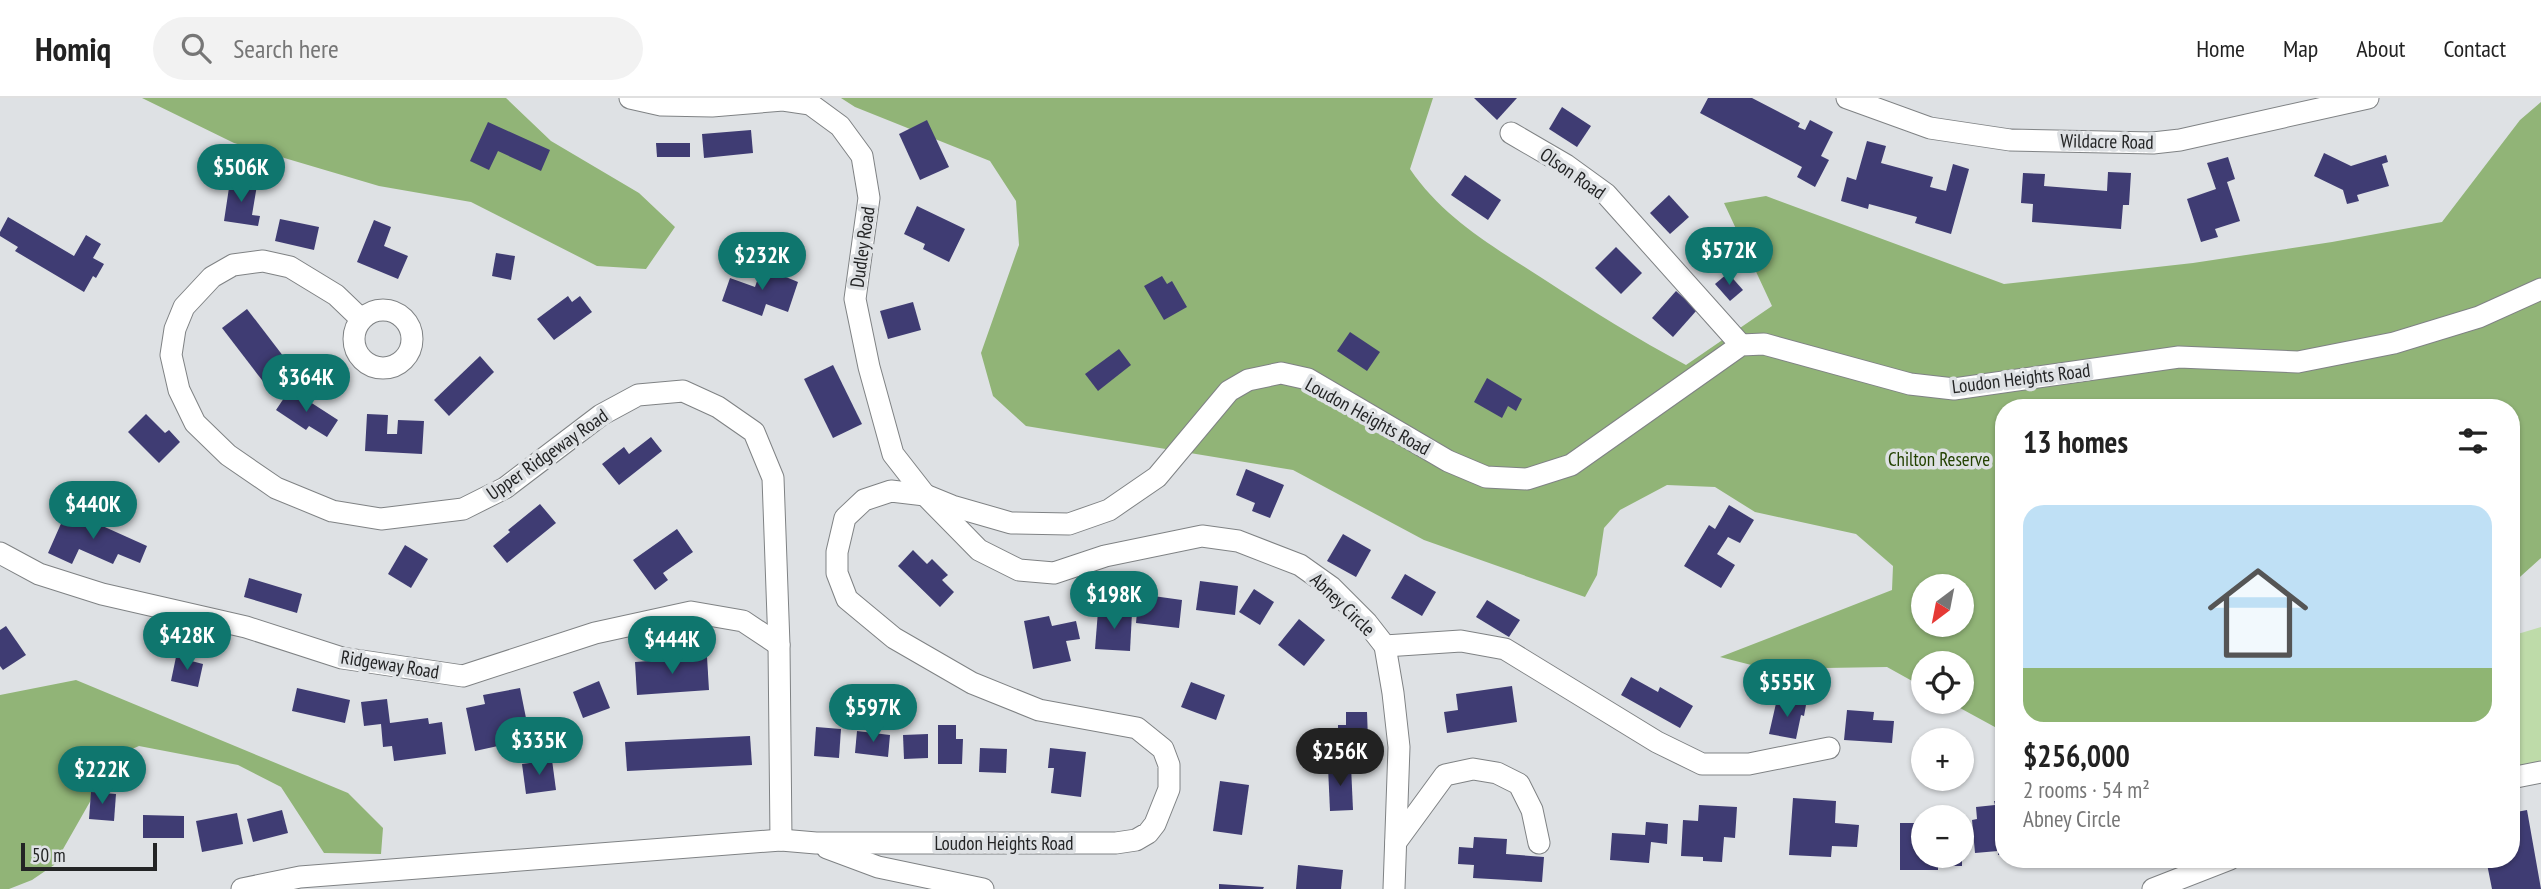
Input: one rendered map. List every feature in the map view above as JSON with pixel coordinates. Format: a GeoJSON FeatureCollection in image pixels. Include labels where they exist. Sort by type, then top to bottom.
{"type":"FeatureCollection","features":[{"type":"Feature","properties":{"kind":"street","name":"Dudley Road"},"geometry":{"type":"LineString","coordinates":[[630,98],[661,105],[712,106],[783,100],[810,104],[840,126],[862,156],[869,198],[855,299],[869,367],[893,454],[925,495]]}},
{"type":"Feature","properties":{"kind":"street","name":"Wildacre Road"},"geometry":{"type":"LineString","coordinates":[[1847,98],[1930,128],[2010,140],[2153,143],[2206,135],[2368,98]]}},
{"type":"Feature","properties":{"kind":"street","name":"Olson Road"},"geometry":{"type":"LineString","coordinates":[[1511,133],[1566,165],[1606,194],[1741,345]]}},
{"type":"Feature","properties":{"kind":"street","name":"Upper Ridgeway Road"},"geometry":{"type":"LineString","coordinates":[[361,320],[336,295],[290,267],[263,261],[233,265],[212,277],[184,307],[175,329],[171,355],[180,390],[195,423],[228,455],[276,488],[332,511],[381,519],[463,509],[505,488],[601,415],[638,395],[683,391],[718,407],[754,432],[773,478],[779,645],[781,840]]}},
{"type":"Feature","properties":{"kind":"street","name":"Loudon Heights Road"},"geometry":{"type":"LineString","coordinates":[[242,889],[300,877],[781,840],[816,843],[1136,841],[1155,824],[1169,789],[1169,765],[1163,749],[1137,728],[1039,710],[972,683],[894,638],[847,599],[837,573],[837,552],[845,518],[864,500],[891,491],[925,495],[952,506],[1011,523],[1069,524],[1099,514],[1157,477],[1229,391],[1248,380],[1281,373],[1308,379],[1461,467],[1486,477],[1527,479],[1571,465],[1741,345],[1764,344],[1910,384],[1954,389],[2179,357],[2298,362],[2394,343],[2479,317],[2541,289]]}},
{"type":"Feature","properties":{"kind":"street","name":"Abney Circle"},"geometry":{"type":"LineString","coordinates":[[925,495],[979,550],[1019,570],[1054,573],[1105,556],[1202,536],[1238,541],[1300,565],[1331,587],[1367,623],[1385,646],[1399,747],[1394,889]]}},
{"type":"Feature","properties":{"kind":"street","name":"Ridgeway Road"},"geometry":{"type":"LineString","coordinates":[[0,553],[39,574],[89,590],[246,627],[342,658],[463,676],[595,633],[691,612],[743,621],[779,645]]}},
{"type":"Feature","properties":{"kind":"street"},"geometry":{"type":"LineString","coordinates":[[1385,646],[1461,641],[1505,649],[1657,742],[1702,764],[1749,764],[1829,748]]}},
{"type":"Feature","properties":{"kind":"street"},"geometry":{"type":"LineString","coordinates":[[1396,842],[1445,775],[1473,769],[1497,773],[1519,784],[1532,810],[1539,843]]}},
{"type":"Feature","properties":{"kind":"street"},"geometry":{"type":"LineString","coordinates":[[2520,776],[2541,772]]}},
{"type":"Feature","properties":{"kind":"street"},"geometry":{"type":"LineString","coordinates":[[816,843],[878,867],[983,889]]}},
{"type":"Feature","properties":{"kind":"street"},"geometry":{"type":"LineString","coordinates":[[2153,889],[2208,868]]}},
{"type":"Feature","properties":{"kind":"green space"},"geometry":{"type":"Polygon","coordinates":[[[142,98],[506,98],[551,141],[639,193],[675,227],[646,269],[597,266],[471,202],[379,186],[234,143],[142,98]]]}},
{"type":"Feature","properties":{"kind":"green space","name":"Chilton Reserve"},"geometry":{"type":"Polygon","coordinates":[[[841,98],[1433,98],[1410,169],[1438,203],[1471,231],[1507,256],[1614,324],[1686,365],[1772,306],[1724,203],[1766,196],[2004,284],[2193,263],[2442,222],[2520,120],[2541,102],[2541,558],[2520,577],[2520,399],[1995,399],[1995,727],[1971,714],[1974,714],[1974,651],[1911,651],[1911,680],[1887,667],[1767,669],[1720,657],[1892,590],[1893,566],[1856,534],[1755,512],[1715,487],[1667,485],[1620,510],[1604,528],[1597,575],[1585,597],[1424,540],[1293,470],[1026,426],[993,396],[981,353],[1019,245],[1016,201],[990,161],[855,107],[841,98]]]}},
{"type":"Feature","properties":{"kind":"green space"},"geometry":{"type":"Polygon","coordinates":[[[2541,627],[2541,763],[2520,767],[2520,633],[2541,627]]]}},
{"type":"Feature","properties":{"kind":"green space"},"geometry":{"type":"Polygon","coordinates":[[[76,680],[348,793],[383,828],[381,854],[324,853],[281,787],[238,765],[139,746],[116,756],[54,865],[32,880],[9,889],[0,889],[0,695],[76,680]]]}},
{"type":"Feature","properties":{"kind":"building"},"geometry":{"type":"Polygon","coordinates":[[[1474,98],[1517,98],[1497,120],[1474,98]]]}},
{"type":"Feature","properties":{"kind":"building"},"geometry":{"type":"Polygon","coordinates":[[[1708,98],[1752,98],[1800,123],[1798,127],[1805,130],[1810,120],[1833,132],[1821,156],[1829,160],[1815,187],[1797,177],[1802,167],[1700,113],[1708,98]]]}},
{"type":"Feature","properties":{"kind":"building"},"geometry":{"type":"Polygon","coordinates":[[[1562,107],[1591,126],[1577,147],[1549,129],[1562,107]]]}},
{"type":"Feature","properties":{"kind":"building"},"geometry":{"type":"Polygon","coordinates":[[[927,120],[949,167],[920,180],[899,134],[927,120]]]}},
{"type":"Feature","properties":{"kind":"building"},"geometry":{"type":"Polygon","coordinates":[[[488,122],[550,150],[541,171],[498,151],[489,170],[470,161],[488,122]]]}},
{"type":"Feature","properties":{"kind":"building"},"geometry":{"type":"Polygon","coordinates":[[[751,130],[753,153],[704,158],[702,134],[751,130]]]}},
{"type":"Feature","properties":{"kind":"building"},"geometry":{"type":"Polygon","coordinates":[[[1867,141],[1886,146],[1881,163],[1933,177],[1930,187],[1946,191],[1953,164],[1969,169],[1951,234],[1915,223],[1917,217],[1869,204],[1868,209],[1841,201],[1847,177],[1856,180],[1867,141]]]}},
{"type":"Feature","properties":{"kind":"building"},"geometry":{"type":"Polygon","coordinates":[[[656,143],[690,143],[690,157],[657,157],[656,143]]]}},
{"type":"Feature","properties":{"kind":"building"},"geometry":{"type":"Polygon","coordinates":[[[2324,153],[2351,166],[2386,155],[2388,162],[2382,164],[2389,186],[2357,195],[2359,201],[2347,204],[2343,190],[2314,176],[2324,153]]]}},
{"type":"Feature","properties":{"kind":"building"},"geometry":{"type":"Polygon","coordinates":[[[2228,157],[2235,179],[2227,182],[2240,221],[2215,229],[2218,237],[2201,242],[2187,199],[2216,189],[2207,163],[2228,157]]]}},
{"type":"Feature","properties":{"kind":"building"},"geometry":{"type":"Polygon","coordinates":[[[2108,172],[2131,173],[2129,205],[2123,205],[2121,229],[2032,222],[2033,204],[2021,203],[2023,173],[2045,174],[2044,186],[2107,191],[2108,172]]]}},
{"type":"Feature","properties":{"kind":"building"},"geometry":{"type":"Polygon","coordinates":[[[1465,175],[1501,200],[1488,220],[1451,195],[1465,175]]]}},
{"type":"Feature","properties":{"kind":"building"},"geometry":{"type":"Polygon","coordinates":[[[230,181],[257,185],[252,215],[260,216],[258,226],[224,221],[230,181]]]}},
{"type":"Feature","properties":{"kind":"building"},"geometry":{"type":"Polygon","coordinates":[[[1669,195],[1689,217],[1670,234],[1650,213],[1669,195]]]}},
{"type":"Feature","properties":{"kind":"building"},"geometry":{"type":"Polygon","coordinates":[[[917,206],[965,229],[949,262],[923,249],[925,244],[904,234],[917,206]]]}},
{"type":"Feature","properties":{"kind":"building"},"geometry":{"type":"Polygon","coordinates":[[[8,217],[74,256],[86,235],[101,244],[93,258],[104,264],[96,278],[93,276],[84,292],[15,251],[18,247],[0,236],[8,217]]]}},
{"type":"Feature","properties":{"kind":"building"},"geometry":{"type":"Polygon","coordinates":[[[280,219],[319,227],[314,250],[275,241],[280,219]]]}},
{"type":"Feature","properties":{"kind":"building"},"geometry":{"type":"Polygon","coordinates":[[[374,220],[391,227],[384,246],[408,256],[398,279],[357,262],[374,220]]]}},
{"type":"Feature","properties":{"kind":"building"},"geometry":{"type":"Polygon","coordinates":[[[1616,247],[1642,273],[1621,294],[1595,268],[1616,247]]]}},
{"type":"Feature","properties":{"kind":"building"},"geometry":{"type":"Polygon","coordinates":[[[496,253],[515,256],[511,280],[492,276],[496,253]]]}},
{"type":"Feature","properties":{"kind":"building"},"geometry":{"type":"Polygon","coordinates":[[[763,263],[782,270],[781,275],[798,282],[788,312],[766,304],[762,316],[722,301],[730,278],[755,287],[763,263]]]}},
{"type":"Feature","properties":{"kind":"building"},"geometry":{"type":"Polygon","coordinates":[[[1728,273],[1743,290],[1730,301],[1715,284],[1728,273]]]}},
{"type":"Feature","properties":{"kind":"building"},"geometry":{"type":"Polygon","coordinates":[[[1162,276],[1167,284],[1172,281],[1187,307],[1164,320],[1144,286],[1162,276]]]}},
{"type":"Feature","properties":{"kind":"building"},"geometry":{"type":"Polygon","coordinates":[[[1676,291],[1697,310],[1673,337],[1652,318],[1676,291]]]}},
{"type":"Feature","properties":{"kind":"building"},"geometry":{"type":"Polygon","coordinates":[[[568,296],[572,302],[580,296],[592,312],[554,340],[537,319],[568,296]]]}},
{"type":"Feature","properties":{"kind":"building"},"geometry":{"type":"Polygon","coordinates":[[[913,302],[921,330],[888,339],[880,311],[913,302]]]}},
{"type":"Feature","properties":{"kind":"building"},"geometry":{"type":"Polygon","coordinates":[[[247,309],[290,365],[265,384],[222,328],[247,309]]]}},
{"type":"Feature","properties":{"kind":"building"},"geometry":{"type":"Polygon","coordinates":[[[1350,332],[1380,352],[1367,371],[1337,351],[1350,332]]]}},
{"type":"Feature","properties":{"kind":"building"},"geometry":{"type":"Polygon","coordinates":[[[1119,349],[1131,365],[1098,391],[1085,374],[1119,349]]]}},
{"type":"Feature","properties":{"kind":"building"},"geometry":{"type":"Polygon","coordinates":[[[480,356],[494,372],[449,416],[434,400],[480,356]]]}},
{"type":"Feature","properties":{"kind":"building"},"geometry":{"type":"Polygon","coordinates":[[[833,365],[862,424],[833,438],[804,379],[833,365]]]}},
{"type":"Feature","properties":{"kind":"building"},"geometry":{"type":"Polygon","coordinates":[[[1487,378],[1522,399],[1516,411],[1508,406],[1502,418],[1474,402],[1487,378]]]}},
{"type":"Feature","properties":{"kind":"building"},"geometry":{"type":"Polygon","coordinates":[[[290,389],[338,420],[327,437],[309,426],[306,430],[276,410],[290,389]]]}},
{"type":"Feature","properties":{"kind":"building"},"geometry":{"type":"Polygon","coordinates":[[[146,414],[165,433],[169,430],[180,442],[159,463],[128,432],[146,414]]]}},
{"type":"Feature","properties":{"kind":"building"},"geometry":{"type":"Polygon","coordinates":[[[367,414],[388,415],[387,434],[397,434],[398,420],[424,421],[422,454],[365,451],[367,414]]]}},
{"type":"Feature","properties":{"kind":"building"},"geometry":{"type":"Polygon","coordinates":[[[651,437],[662,451],[619,485],[602,464],[624,447],[629,454],[651,437]]]}},
{"type":"Feature","properties":{"kind":"building"},"geometry":{"type":"Polygon","coordinates":[[[1246,469],[1284,485],[1270,518],[1252,511],[1255,503],[1236,495],[1246,469]]]}},
{"type":"Feature","properties":{"kind":"building"},"geometry":{"type":"Polygon","coordinates":[[[540,504],[556,523],[507,563],[493,546],[540,504]]]}},
{"type":"Feature","properties":{"kind":"building"},"geometry":{"type":"Polygon","coordinates":[[[1729,505],[1754,520],[1740,543],[1728,537],[1717,554],[1735,565],[1721,588],[1684,566],[1709,525],[1715,529],[1729,505]]]}},
{"type":"Feature","properties":{"kind":"building"},"geometry":{"type":"Polygon","coordinates":[[[67,510],[147,546],[140,563],[118,554],[113,564],[79,549],[72,564],[48,553],[67,510]]]}},
{"type":"Feature","properties":{"kind":"building"},"geometry":{"type":"Polygon","coordinates":[[[677,529],[693,552],[663,573],[668,580],[655,590],[633,560],[677,529]]]}},
{"type":"Feature","properties":{"kind":"building"},"geometry":{"type":"Polygon","coordinates":[[[1343,534],[1371,550],[1356,577],[1327,561],[1343,534]]]}},
{"type":"Feature","properties":{"kind":"building"},"geometry":{"type":"Polygon","coordinates":[[[405,545],[428,559],[411,588],[388,574],[405,545]]]}},
{"type":"Feature","properties":{"kind":"building"},"geometry":{"type":"Polygon","coordinates":[[[913,550],[927,564],[932,559],[948,575],[942,580],[954,592],[940,607],[898,566],[913,550]]]}},
{"type":"Feature","properties":{"kind":"building"},"geometry":{"type":"Polygon","coordinates":[[[1405,574],[1436,592],[1422,616],[1391,598],[1405,574]]]}},
{"type":"Feature","properties":{"kind":"building"},"geometry":{"type":"Polygon","coordinates":[[[249,578],[302,594],[297,613],[244,597],[249,578]]]}},
{"type":"Feature","properties":{"kind":"building"},"geometry":{"type":"Polygon","coordinates":[[[1200,581],[1238,586],[1235,615],[1196,610],[1200,581]]]}},
{"type":"Feature","properties":{"kind":"building"},"geometry":{"type":"Polygon","coordinates":[[[1254,589],[1274,602],[1260,625],[1239,612],[1254,589]]]}},
{"type":"Feature","properties":{"kind":"building"},"geometry":{"type":"Polygon","coordinates":[[[1146,595],[1182,600],[1179,628],[1136,623],[1137,612],[1144,612],[1146,595]]]}},
{"type":"Feature","properties":{"kind":"building"},"geometry":{"type":"Polygon","coordinates":[[[1487,600],[1520,620],[1509,637],[1476,617],[1487,600]]]}},
{"type":"Feature","properties":{"kind":"building"},"geometry":{"type":"Polygon","coordinates":[[[1098,611],[1132,613],[1130,651],[1095,649],[1098,611]]]}},
{"type":"Feature","properties":{"kind":"building"},"geometry":{"type":"Polygon","coordinates":[[[1049,616],[1052,626],[1076,621],[1080,639],[1066,641],[1071,661],[1033,669],[1024,621],[1049,616]]]}},
{"type":"Feature","properties":{"kind":"building"},"geometry":{"type":"Polygon","coordinates":[[[1299,619],[1325,640],[1304,666],[1278,645],[1299,619]]]}},
{"type":"Feature","properties":{"kind":"building"},"geometry":{"type":"Polygon","coordinates":[[[6,626],[26,655],[3,670],[0,666],[0,630],[6,626]]]}},
{"type":"Feature","properties":{"kind":"building"},"geometry":{"type":"Polygon","coordinates":[[[176,657],[203,664],[198,687],[171,681],[176,657]]]}},
{"type":"Feature","properties":{"kind":"building"},"geometry":{"type":"Polygon","coordinates":[[[707,657],[709,690],[637,695],[635,662],[707,657]]]}},
{"type":"Feature","properties":{"kind":"building"},"geometry":{"type":"Polygon","coordinates":[[[1631,677],[1658,692],[1660,687],[1693,706],[1680,728],[1621,695],[1631,677]]]}},
{"type":"Feature","properties":{"kind":"building"},"geometry":{"type":"Polygon","coordinates":[[[599,681],[610,708],[583,718],[573,692],[599,681]]]}},
{"type":"Feature","properties":{"kind":"building"},"geometry":{"type":"Polygon","coordinates":[[[1191,682],[1225,695],[1216,720],[1181,707],[1191,682]]]}},
{"type":"Feature","properties":{"kind":"building"},"geometry":{"type":"Polygon","coordinates":[[[1512,686],[1517,722],[1447,733],[1444,712],[1458,710],[1456,694],[1512,686]]]}},
{"type":"Feature","properties":{"kind":"building"},"geometry":{"type":"Polygon","coordinates":[[[297,688],[350,700],[345,723],[292,711],[297,688]]]}},
{"type":"Feature","properties":{"kind":"building"},"geometry":{"type":"Polygon","coordinates":[[[520,688],[526,718],[530,717],[536,744],[499,751],[498,746],[475,751],[466,708],[485,704],[483,695],[520,688]]]}},
{"type":"Feature","properties":{"kind":"building"},"geometry":{"type":"Polygon","coordinates":[[[387,699],[390,723],[428,718],[429,724],[442,722],[446,754],[394,761],[392,746],[383,747],[381,724],[364,726],[361,702],[387,699]]]}},
{"type":"Feature","properties":{"kind":"building"},"geometry":{"type":"Polygon","coordinates":[[[1777,699],[1806,705],[1796,739],[1769,734],[1777,699]]]}},
{"type":"Feature","properties":{"kind":"building"},"geometry":{"type":"Polygon","coordinates":[[[1847,710],[1874,712],[1873,720],[1894,721],[1892,743],[1844,740],[1847,710]]]}},
{"type":"Feature","properties":{"kind":"building"},"geometry":{"type":"Polygon","coordinates":[[[1346,712],[1367,712],[1368,740],[1338,740],[1338,725],[1346,725],[1346,712]]]}},
{"type":"Feature","properties":{"kind":"building"},"geometry":{"type":"Polygon","coordinates":[[[938,725],[956,725],[956,739],[963,739],[962,764],[938,764],[938,725]]]}},
{"type":"Feature","properties":{"kind":"building"},"geometry":{"type":"Polygon","coordinates":[[[816,727],[841,729],[839,758],[814,756],[816,727]]]}},
{"type":"Feature","properties":{"kind":"building"},"geometry":{"type":"Polygon","coordinates":[[[857,731],[890,735],[888,757],[855,753],[857,731]]]}},
{"type":"Feature","properties":{"kind":"building"},"geometry":{"type":"Polygon","coordinates":[[[928,734],[928,758],[904,759],[903,735],[928,734]]]}},
{"type":"Feature","properties":{"kind":"building"},"geometry":{"type":"Polygon","coordinates":[[[750,736],[752,765],[627,771],[625,742],[750,736]]]}},
{"type":"Feature","properties":{"kind":"building"},"geometry":{"type":"Polygon","coordinates":[[[980,748],[1007,749],[1006,773],[979,772],[980,748]]]}},
{"type":"Feature","properties":{"kind":"building"},"geometry":{"type":"Polygon","coordinates":[[[1050,748],[1086,752],[1081,797],[1051,793],[1054,768],[1048,768],[1050,748]]]}},
{"type":"Feature","properties":{"kind":"building"},"geometry":{"type":"Polygon","coordinates":[[[552,760],[556,790],[526,794],[522,764],[552,760]]]}},
{"type":"Feature","properties":{"kind":"building"},"geometry":{"type":"Polygon","coordinates":[[[1351,766],[1353,810],[1330,811],[1328,767],[1351,766]]]}},
{"type":"Feature","properties":{"kind":"building"},"geometry":{"type":"Polygon","coordinates":[[[1220,781],[1249,785],[1242,835],[1213,831],[1220,781]]]}},
{"type":"Feature","properties":{"kind":"building"},"geometry":{"type":"Polygon","coordinates":[[[91,792],[116,794],[114,821],[89,819],[91,792]]]}},
{"type":"Feature","properties":{"kind":"building"},"geometry":{"type":"Polygon","coordinates":[[[1793,798],[1836,801],[1835,823],[1859,825],[1857,847],[1832,846],[1831,857],[1789,855],[1793,798]]]}},
{"type":"Feature","properties":{"kind":"building"},"geometry":{"type":"Polygon","coordinates":[[[1699,805],[1737,807],[1735,838],[1724,837],[1722,862],[1703,861],[1703,857],[1681,856],[1683,820],[1698,821],[1699,805]]]}},
{"type":"Feature","properties":{"kind":"building"},"geometry":{"type":"Polygon","coordinates":[[[1995,805],[1995,851],[1975,853],[1974,820],[1977,819],[1976,807],[1995,805]]]}},
{"type":"Feature","properties":{"kind":"building"},"geometry":{"type":"Polygon","coordinates":[[[282,810],[288,833],[253,842],[247,819],[282,810]]]}},
{"type":"Feature","properties":{"kind":"building"},"geometry":{"type":"Polygon","coordinates":[[[2527,810],[2541,889],[2492,889],[2488,868],[2520,868],[2520,811],[2527,810]]]}},
{"type":"Feature","properties":{"kind":"building"},"geometry":{"type":"Polygon","coordinates":[[[237,813],[243,844],[202,852],[196,821],[237,813]]]}},
{"type":"Feature","properties":{"kind":"building"},"geometry":{"type":"Polygon","coordinates":[[[143,815],[184,816],[184,838],[143,838],[143,815]]]}},
{"type":"Feature","properties":{"kind":"building"},"geometry":{"type":"Polygon","coordinates":[[[1646,822],[1668,824],[1667,844],[1651,842],[1649,863],[1610,860],[1612,833],[1645,835],[1646,822]]]}},
{"type":"Feature","properties":{"kind":"building"},"geometry":{"type":"Polygon","coordinates":[[[1900,823],[1911,823],[1911,868],[1938,870],[1900,870],[1900,823]]]}},
{"type":"Feature","properties":{"kind":"building"},"geometry":{"type":"Polygon","coordinates":[[[1474,837],[1507,839],[1506,854],[1544,857],[1542,882],[1473,878],[1474,865],[1458,864],[1459,847],[1473,848],[1474,837]]]}},
{"type":"Feature","properties":{"kind":"building"},"geometry":{"type":"Polygon","coordinates":[[[1298,865],[1343,870],[1341,889],[1296,889],[1298,865]]]}},
{"type":"Feature","properties":{"kind":"building"},"geometry":{"type":"Polygon","coordinates":[[[1219,884],[1264,887],[1219,889],[1219,884]]]}}]}
